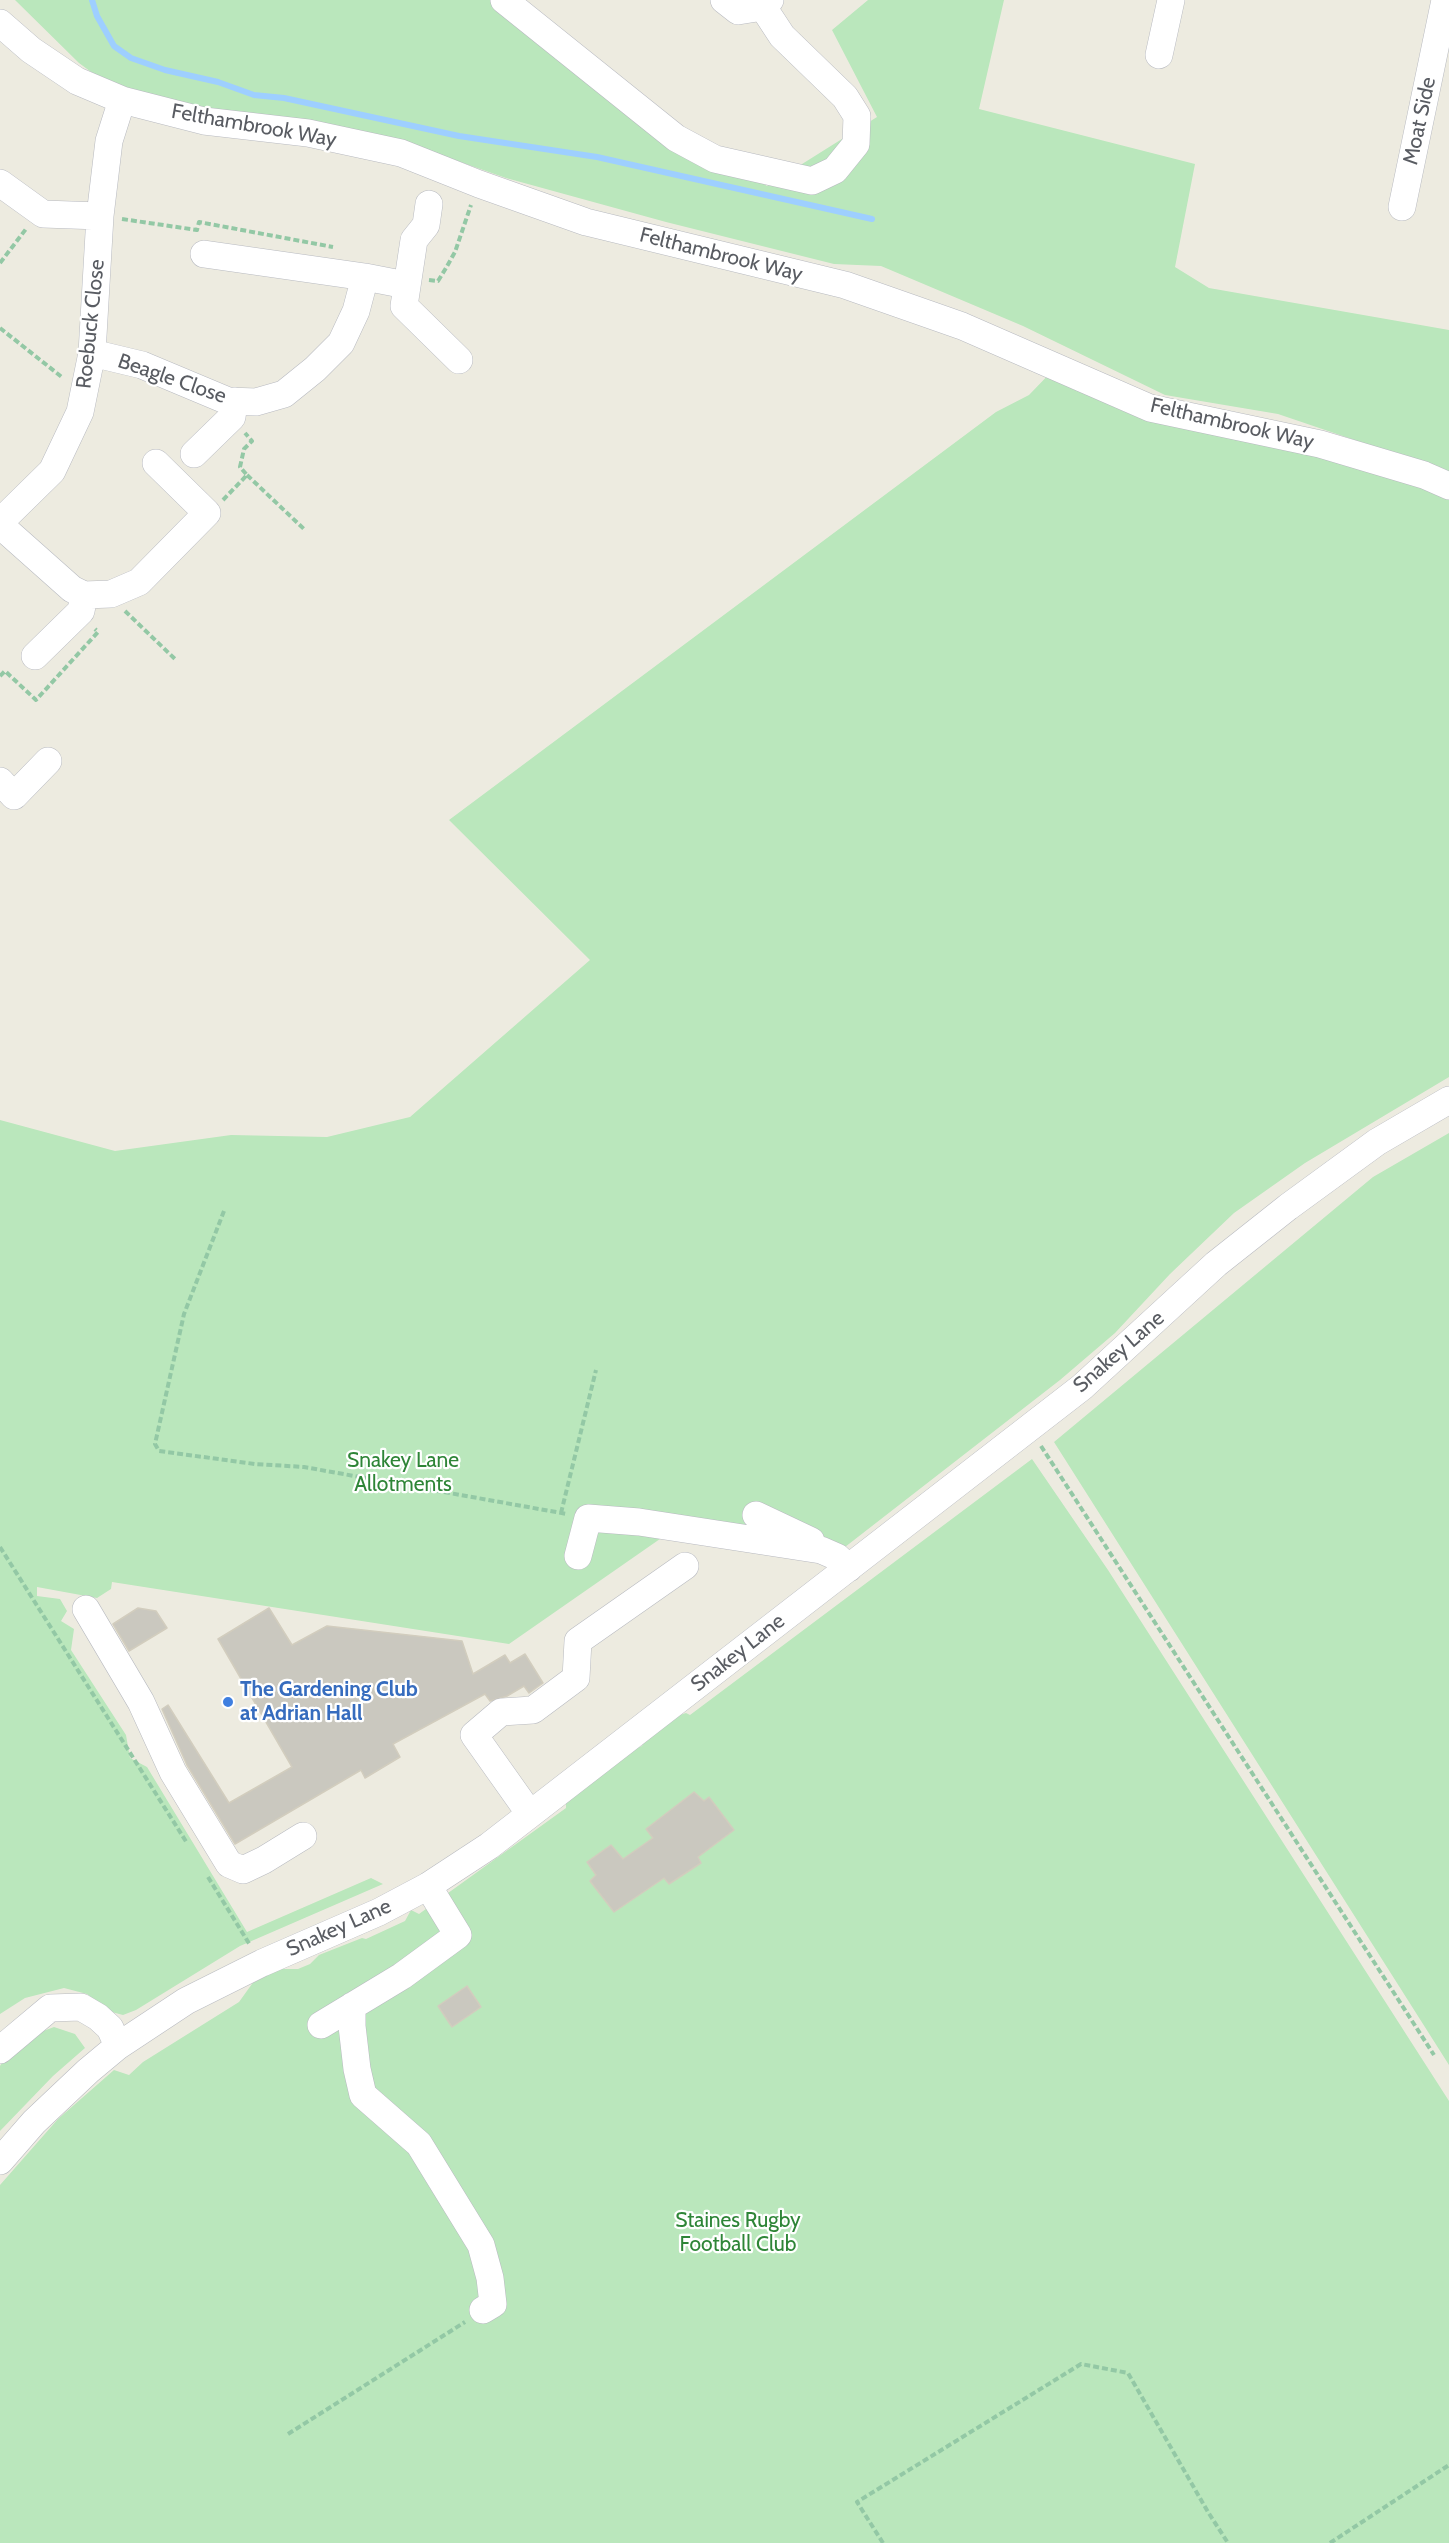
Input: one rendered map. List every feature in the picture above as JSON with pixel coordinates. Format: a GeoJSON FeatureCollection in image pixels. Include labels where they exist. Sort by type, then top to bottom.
{"type":"FeatureCollection","features":[{"type":"Feature","properties":{"kind":"street"},"geometry":{"type":"LineString","coordinates":[[504,0],[676,138],[715,159],[812,181],[835,170],[856,144],[857,116],[845,97],[782,36],[767,4],[738,11],[724,0]]}},
{"type":"Feature","properties":{"kind":"street"},"geometry":{"type":"LineString","coordinates":[[1159,55],[1171,0]]}},
{"type":"Feature","properties":{"kind":"street","name":"Moat Side"},"geometry":{"type":"LineString","coordinates":[[1402,207],[1445,0]]}},
{"type":"Feature","properties":{"kind":"street","name":"Felthambrook Way"},"geometry":{"type":"LineString","coordinates":[[0,22],[31,50],[77,81],[122,100],[204,121],[308,133],[401,153],[586,222],[844,285],[962,326],[1150,408],[1320,444],[1424,475],[1449,486]]}},
{"type":"Feature","properties":{"kind":"street","name":"Roebuck Close"},"geometry":{"type":"LineString","coordinates":[[0,523],[52,471],[80,412],[92,352],[100,216],[109,141],[122,100]]}},
{"type":"Feature","properties":{"kind":"street"},"geometry":{"type":"LineString","coordinates":[[0,183],[43,214],[100,216]]}},
{"type":"Feature","properties":{"kind":"street"},"geometry":{"type":"LineString","coordinates":[[429,204],[426,225],[414,240],[404,306],[459,360]]}},
{"type":"Feature","properties":{"kind":"street"},"geometry":{"type":"LineString","coordinates":[[204,254],[279,266],[407,281]]}},
{"type":"Feature","properties":{"kind":"street","name":"Beagle Close"},"geometry":{"type":"LineString","coordinates":[[92,352],[142,365],[228,401],[233,409],[284,394],[315,369],[341,343],[356,311],[365,277]]}},
{"type":"Feature","properties":{"kind":"street"},"geometry":{"type":"LineString","coordinates":[[194,454],[233,409]]}},
{"type":"Feature","properties":{"kind":"street"},"geometry":{"type":"LineString","coordinates":[[0,523],[72,589],[84,595],[113,594],[139,582],[207,513],[156,463]]}},
{"type":"Feature","properties":{"kind":"street"},"geometry":{"type":"LineString","coordinates":[[34,656],[81,611],[84,595]]}},
{"type":"Feature","properties":{"kind":"street"},"geometry":{"type":"LineString","coordinates":[[0,781],[14,796],[48,761]]}},
{"type":"Feature","properties":{"kind":"street","name":"Snakey Lane"},"geometry":{"type":"LineString","coordinates":[[0,2161],[34,2122],[88,2071],[118,2046],[186,2001],[262,1963],[379,1912],[428,1886],[489,1846],[1082,1387],[1216,1264],[1288,1207],[1377,1142],[1449,1100]]}},
{"type":"Feature","properties":{"kind":"street"},"geometry":{"type":"LineString","coordinates":[[756,1515],[806,1537],[820,1550]]}},
{"type":"Feature","properties":{"kind":"street"},"geometry":{"type":"LineString","coordinates":[[578,1556],[588,1518],[639,1522],[820,1550],[837,1557],[849,1568]]}},
{"type":"Feature","properties":{"kind":"street"},"geometry":{"type":"LineString","coordinates":[[530,1814],[474,1735],[501,1712],[533,1710],[576,1678],[578,1641],[685,1566]]}},
{"type":"Feature","properties":{"kind":"street"},"geometry":{"type":"LineString","coordinates":[[86,1609],[141,1702],[173,1772],[229,1864],[243,1870],[303,1836]]}},
{"type":"Feature","properties":{"kind":"street"},"geometry":{"type":"LineString","coordinates":[[321,2025],[402,1976],[458,1935],[428,1886]]}},
{"type":"Feature","properties":{"kind":"street"},"geometry":{"type":"LineString","coordinates":[[352,2006],[357,2069],[363,2095],[419,2144],[481,2245],[490,2278],[492,2304],[483,2310]]}},
{"type":"Feature","properties":{"kind":"street"},"geometry":{"type":"LineString","coordinates":[[0,2050],[50,2008],[81,2007],[98,2016],[110,2028],[118,2046]]}},
{"type":"Feature","properties":{"kind":"path"},"geometry":{"type":"LineString","coordinates":[[407,281],[438,280],[455,252],[479,184]]}},
{"type":"Feature","properties":{"kind":"path"},"geometry":{"type":"LineString","coordinates":[[0,263],[39,211]]}},
{"type":"Feature","properties":{"kind":"path"},"geometry":{"type":"LineString","coordinates":[[0,328],[71,384],[86,389]]}},
{"type":"Feature","properties":{"kind":"path"},"geometry":{"type":"LineString","coordinates":[[233,409],[252,441],[244,450],[240,467],[305,530]]}},
{"type":"Feature","properties":{"kind":"path"},"geometry":{"type":"LineString","coordinates":[[207,513],[213,512],[247,475]]}},
{"type":"Feature","properties":{"kind":"path"},"geometry":{"type":"LineString","coordinates":[[113,594],[117,603],[176,660]]}},
{"type":"Feature","properties":{"kind":"path"},"geometry":{"type":"LineString","coordinates":[[224,1211],[184,1314],[155,1444],[159,1451],[255,1464],[304,1467],[588,1518]]}},
{"type":"Feature","properties":{"kind":"path"},"geometry":{"type":"LineString","coordinates":[[561,1513],[596,1370]]}},
{"type":"Feature","properties":{"kind":"path"},"geometry":{"type":"LineString","coordinates":[[1029,1428],[1434,2055]]}},
{"type":"Feature","properties":{"kind":"path"},"geometry":{"type":"LineString","coordinates":[[0,1547],[192,1851]]}},
{"type":"Feature","properties":{"kind":"path"},"geometry":{"type":"LineString","coordinates":[[204,1872],[249,1942]]}},
{"type":"Feature","properties":{"kind":"path"},"geometry":{"type":"LineString","coordinates":[[288,2434],[483,2310]]}},
{"type":"Feature","properties":{"kind":"path"},"geometry":{"type":"LineString","coordinates":[[883,2543],[857,2502],[1081,2364],[1128,2373],[1228,2543]]}},
{"type":"Feature","properties":{"kind":"path"},"geometry":{"type":"LineString","coordinates":[[1330,2543],[1449,2465]]}},
{"type":"Feature","properties":{"kind":"green space"},"geometry":{"type":"Polygon","coordinates":[[[15,0],[507,0],[607,77],[767,186],[877,117],[832,30],[868,0],[1004,0],[979,109],[1195,164],[1175,267],[1209,288],[1449,330],[1449,472],[1278,414],[1165,395],[1023,326],[881,266],[834,264],[666,222],[506,178],[403,142],[247,118],[110,86],[79,63],[15,0]]]}},
{"type":"Feature","properties":{"kind":"green space","name":"Snakey Lane Allotments"},"geometry":{"type":"Polygon","coordinates":[[[1056,367],[1449,488],[1449,1077],[1305,1163],[1234,1213],[1170,1274],[1115,1333],[1060,1380],[827,1561],[670,1532],[509,1644],[112,1582],[111,1589],[97,1598],[37,1587],[37,1596],[60,1599],[67,1611],[61,1621],[74,1629],[71,1650],[126,1735],[130,1758],[147,1767],[247,1932],[371,1878],[383,1884],[240,1946],[136,2010],[123,2015],[108,2011],[87,1994],[64,1988],[25,1998],[0,2014],[0,1120],[115,1151],[231,1135],[327,1137],[410,1117],[590,960],[449,820],[996,412],[1029,395],[1056,367]]]}},
{"type":"Feature","properties":{"kind":"green space"},"geometry":{"type":"Polygon","coordinates":[[[1449,1133],[1449,2065],[1054,1442],[1373,1177],[1449,1133]]]}},
{"type":"Feature","properties":{"kind":"green space","name":"Staines Rugby Football Club"},"geometry":{"type":"Polygon","coordinates":[[[1032,1459],[1108,1570],[1449,2101],[1449,2543],[0,2543],[0,2185],[58,2119],[114,2070],[129,2075],[143,2062],[239,2002],[257,1977],[279,1969],[298,1969],[310,1964],[319,1955],[362,1938],[366,1939],[405,1921],[411,1910],[419,1914],[566,1808],[566,1800],[627,1752],[642,1746],[646,1736],[668,1719],[686,1713],[690,1715],[1032,1459]]]}},
{"type":"Feature","properties":{"kind":"green space"},"geometry":{"type":"Polygon","coordinates":[[[54,2027],[75,2034],[85,2048],[53,2076],[0,2131],[0,2066],[10,2049],[30,2036],[54,2027]]]}},
{"type":"Feature","properties":{"kind":"building"},"geometry":{"type":"Polygon","coordinates":[[[138,1608],[156,1611],[167,1628],[129,1651],[113,1624],[138,1608]]]}},
{"type":"Feature","properties":{"kind":"building"},"geometry":{"type":"Polygon","coordinates":[[[269,1608],[292,1645],[327,1626],[462,1641],[473,1674],[505,1655],[510,1663],[525,1654],[543,1683],[529,1693],[524,1686],[507,1696],[490,1701],[485,1694],[393,1744],[400,1757],[365,1778],[361,1770],[235,1844],[187,1765],[162,1709],[168,1705],[229,1803],[292,1767],[218,1639],[269,1608]]]}},
{"type":"Feature","properties":{"kind":"building"},"geometry":{"type":"Polygon","coordinates":[[[694,1792],[704,1801],[709,1797],[734,1830],[698,1857],[701,1863],[669,1884],[664,1878],[614,1912],[590,1881],[596,1875],[587,1862],[611,1845],[623,1859],[653,1838],[646,1829],[694,1792]]]}},
{"type":"Feature","properties":{"kind":"building"},"geometry":{"type":"Polygon","coordinates":[[[467,1986],[481,2007],[452,2027],[438,2006],[467,1986]]]}},
{"type":"Feature","properties":{"kind":"waterway"},"geometry":{"type":"LineString","coordinates":[[92,0],[97,16],[114,46],[131,58],[165,70],[218,82],[254,95],[284,98],[459,136],[597,157],[872,219]]}},
{"type":"Feature","properties":{"kind":"place","name":"The Gardening Club at Adrian Hall"},"geometry":{"type":"Point","coordinates":[228,1702]}}]}
